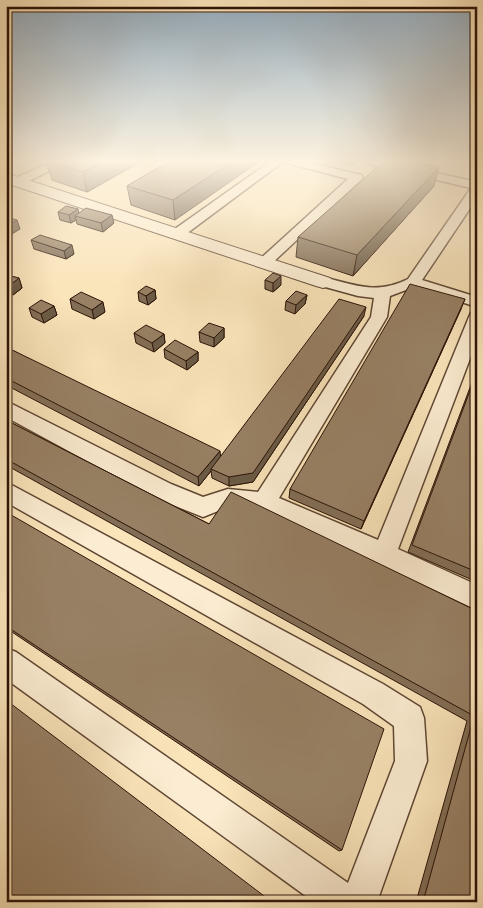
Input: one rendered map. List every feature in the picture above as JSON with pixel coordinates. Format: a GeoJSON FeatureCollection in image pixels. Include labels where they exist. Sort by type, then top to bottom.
{"type":"FeatureCollection","features":[{"type":"Feature","properties":{"kind":"street"},"geometry":{"type":"LineString","coordinates":[[83,203],[323,282]]}},
{"type":"Feature","properties":{"kind":"lane"},"geometry":{"type":"LineString","coordinates":[[177,234],[219,203]]}},
{"type":"Feature","properties":{"kind":"lane"},"geometry":{"type":"LineString","coordinates":[[264,263],[329,203]]}},
{"type":"Feature","properties":{"kind":"lane"},"geometry":{"type":"LineString","coordinates":[[323,282],[362,292],[382,293],[400,290],[413,282],[468,203]]}},
{"type":"Feature","properties":{"kind":"lane"},"geometry":{"type":"LineString","coordinates":[[413,282],[477,302]]}},
{"type":"Feature","properties":{"kind":"lane"},"geometry":{"type":"LineString","coordinates":[[264,502],[379,316],[382,293]]}},
{"type":"Feature","properties":{"kind":"lane"},"geometry":{"type":"LineString","coordinates":[[384,554],[477,317]]}},
{"type":"Feature","properties":{"kind":"lane"},"geometry":{"type":"LineString","coordinates":[[6,408],[163,491],[203,507],[228,498],[264,502],[384,554],[477,598]]}},
{"type":"Feature","properties":{"kind":"lane"},"geometry":{"type":"LineString","coordinates":[[6,492],[373,694],[409,718],[411,761],[359,902]]}},
{"type":"Feature","properties":{"kind":"lane"},"geometry":{"type":"LineString","coordinates":[[6,662],[345,902]]}},
{"type":"Feature","properties":{"kind":"building"},"geometry":{"type":"Polygon","coordinates":[[[336,203],[405,203],[357,255],[298,237],[336,203]]]}},
{"type":"Feature","properties":{"kind":"building"},"geometry":{"type":"Polygon","coordinates":[[[66,206],[78,209],[69,215],[58,212],[66,206]]]}},
{"type":"Feature","properties":{"kind":"building"},"geometry":{"type":"Polygon","coordinates":[[[86,208],[112,215],[101,223],[75,216],[86,208]]]}},
{"type":"Feature","properties":{"kind":"building"},"geometry":{"type":"Polygon","coordinates":[[[10,218],[17,220],[6,227],[6,221],[10,218]]]}},
{"type":"Feature","properties":{"kind":"building"},"geometry":{"type":"Polygon","coordinates":[[[40,235],[72,245],[64,251],[31,240],[40,235]]]}},
{"type":"Feature","properties":{"kind":"building"},"geometry":{"type":"Polygon","coordinates":[[[273,273],[281,276],[273,283],[265,280],[273,273]]]}},
{"type":"Feature","properties":{"kind":"building"},"geometry":{"type":"Polygon","coordinates":[[[6,275],[19,278],[9,286],[6,285],[6,275]]]}},
{"type":"Feature","properties":{"kind":"building"},"geometry":{"type":"Polygon","coordinates":[[[410,284],[465,299],[364,521],[290,489],[410,284]]]}},
{"type":"Feature","properties":{"kind":"building"},"geometry":{"type":"Polygon","coordinates":[[[146,286],[155,290],[146,296],[138,292],[146,286]]]}},
{"type":"Feature","properties":{"kind":"building"},"geometry":{"type":"Polygon","coordinates":[[[296,291],[307,295],[296,305],[286,301],[296,291]]]}},
{"type":"Feature","properties":{"kind":"building"},"geometry":{"type":"Polygon","coordinates":[[[81,292],[103,302],[92,310],[70,299],[81,292]]]}},
{"type":"Feature","properties":{"kind":"building"},"geometry":{"type":"Polygon","coordinates":[[[339,299],[366,307],[253,473],[229,477],[211,469],[339,299]]]}},
{"type":"Feature","properties":{"kind":"building"},"geometry":{"type":"Polygon","coordinates":[[[41,300],[54,306],[41,314],[29,308],[41,300]]]}},
{"type":"Feature","properties":{"kind":"building"},"geometry":{"type":"Polygon","coordinates":[[[209,323],[224,328],[214,338],[199,332],[209,323]]]}},
{"type":"Feature","properties":{"kind":"building"},"geometry":{"type":"Polygon","coordinates":[[[146,325],[164,334],[152,343],[134,333],[146,325]]]}},
{"type":"Feature","properties":{"kind":"building"},"geometry":{"type":"Polygon","coordinates":[[[175,340],[198,352],[186,361],[164,349],[175,340]]]}},
{"type":"Feature","properties":{"kind":"building"},"geometry":{"type":"Polygon","coordinates":[[[6,347],[220,451],[198,477],[6,378],[6,347]]]}},
{"type":"Feature","properties":{"kind":"building"},"geometry":{"type":"Polygon","coordinates":[[[477,372],[477,572],[412,545],[477,372]]]}},
{"type":"Feature","properties":{"kind":"building"},"geometry":{"type":"Polygon","coordinates":[[[6,420],[209,524],[231,492],[477,611],[477,902],[423,902],[474,716],[6,459],[6,420]]]}},
{"type":"Feature","properties":{"kind":"building"},"geometry":{"type":"Polygon","coordinates":[[[6,512],[384,729],[342,850],[6,626],[6,512]]]}},
{"type":"Feature","properties":{"kind":"building"},"geometry":{"type":"Polygon","coordinates":[[[6,700],[272,902],[10,902],[6,898],[6,700]]]}}]}
